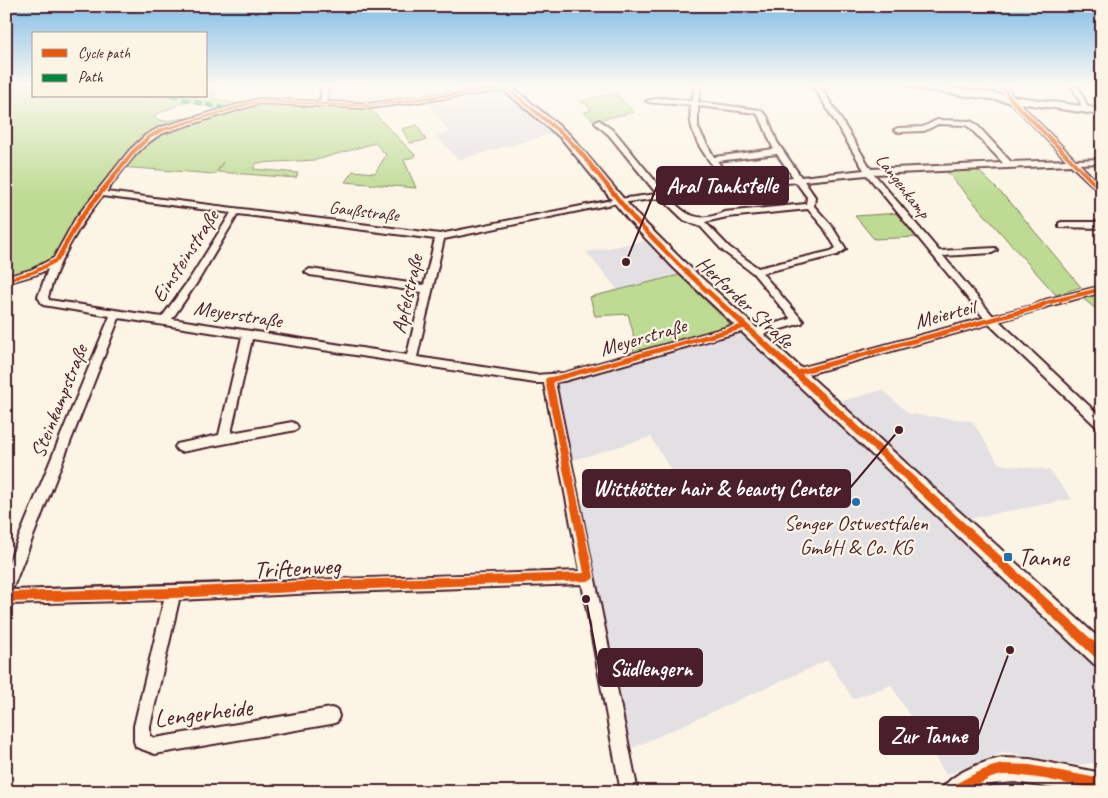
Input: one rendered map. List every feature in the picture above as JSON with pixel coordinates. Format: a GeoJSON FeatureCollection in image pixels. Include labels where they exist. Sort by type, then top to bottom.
{"type":"FeatureCollection","features":[{"type":"Feature","properties":{"kind":"main road","name":"Herforder Straße"},"geometry":{"type":"LineString","coordinates":[[547,122],[566,137],[657,243],[1102,656]]}},
{"type":"Feature","properties":{"kind":"main road"},"geometry":{"type":"LineString","coordinates":[[953,792],[992,772],[1012,770],[1036,772],[1102,784]]}},
{"type":"Feature","properties":{"kind":"main road"},"geometry":{"type":"LineString","coordinates":[[1036,772],[1080,792]]}},
{"type":"Feature","properties":{"kind":"street","name":"Meyerstraße"},"geometry":{"type":"LineString","coordinates":[[187,122],[162,130],[134,152],[102,194],[79,220],[48,275],[43,297],[46,303],[548,380],[750,330],[798,321],[756,270]]}},
{"type":"Feature","properties":{"kind":"street"},"geometry":{"type":"LineString","coordinates":[[600,122],[670,204],[687,218],[704,225],[726,249],[756,270],[834,253],[841,249],[828,228],[810,206],[811,197],[770,136],[764,122]]}},
{"type":"Feature","properties":{"kind":"street"},"geometry":{"type":"LineString","coordinates":[[693,122],[695,130],[733,187]]}},
{"type":"Feature","properties":{"kind":"street","name":"Langenkamp"},"geometry":{"type":"LineString","coordinates":[[839,122],[868,171],[990,320],[1102,424]]}},
{"type":"Feature","properties":{"kind":"street"},"geometry":{"type":"LineString","coordinates":[[898,130],[924,129],[937,122]]}},
{"type":"Feature","properties":{"kind":"street"},"geometry":{"type":"LineString","coordinates":[[944,122],[967,123],[973,126],[1008,164]]}},
{"type":"Feature","properties":{"kind":"street"},"geometry":{"type":"LineString","coordinates":[[1033,122],[1102,192]]}},
{"type":"Feature","properties":{"kind":"street"},"geometry":{"type":"LineString","coordinates":[[713,159],[780,151]]}},
{"type":"Feature","properties":{"kind":"street","name":"Gaußstraße"},"geometry":{"type":"LineString","coordinates":[[102,194],[440,237],[620,201],[799,179],[810,180],[868,171],[1102,161]]}},
{"type":"Feature","properties":{"kind":"street"},"geometry":{"type":"LineString","coordinates":[[695,221],[723,217],[724,215],[810,206]]}},
{"type":"Feature","properties":{"kind":"street","name":"Einsteinstraße"},"geometry":{"type":"LineString","coordinates":[[164,322],[195,279],[236,211]]}},
{"type":"Feature","properties":{"kind":"street"},"geometry":{"type":"LineString","coordinates":[[1062,225],[1102,225]]}},
{"type":"Feature","properties":{"kind":"street","name":"Apfelstraße"},"geometry":{"type":"LineString","coordinates":[[411,360],[440,237]]}},
{"type":"Feature","properties":{"kind":"street"},"geometry":{"type":"LineString","coordinates":[[936,254],[992,250]]}},
{"type":"Feature","properties":{"kind":"street"},"geometry":{"type":"LineString","coordinates":[[6,280],[34,272],[57,260]]}},
{"type":"Feature","properties":{"kind":"street"},"geometry":{"type":"LineString","coordinates":[[34,272],[48,275]]}},
{"type":"Feature","properties":{"kind":"street"},"geometry":{"type":"LineString","coordinates":[[310,272],[427,289]]}},
{"type":"Feature","properties":{"kind":"street","name":"Meierteil"},"geometry":{"type":"LineString","coordinates":[[797,373],[990,320],[1062,298],[1102,289]]}},
{"type":"Feature","properties":{"kind":"street","name":"Steinkampstraße"},"geometry":{"type":"LineString","coordinates":[[6,587],[116,314]]}},
{"type":"Feature","properties":{"kind":"street"},"geometry":{"type":"LineString","coordinates":[[224,439],[248,335]]}},
{"type":"Feature","properties":{"kind":"street"},"geometry":{"type":"LineString","coordinates":[[548,380],[589,577],[630,792]]}},
{"type":"Feature","properties":{"kind":"street"},"geometry":{"type":"LineString","coordinates":[[181,447],[292,426]]}},
{"type":"Feature","properties":{"kind":"street","name":"Triftenweg"},"geometry":{"type":"LineString","coordinates":[[6,597],[172,593],[314,586],[589,577]]}},
{"type":"Feature","properties":{"kind":"street","name":"Lengerheide"},"geometry":{"type":"LineString","coordinates":[[172,593],[142,726],[142,741],[155,746],[331,716]]}},
{"type":"Feature","properties":{"kind":"shaded area"},"geometry":{"type":"Polygon","coordinates":[[[442,122],[541,122],[554,133],[458,160],[436,135],[449,132],[442,122]]]}},
{"type":"Feature","properties":{"kind":"shaded area"},"geometry":{"type":"Polygon","coordinates":[[[644,241],[679,275],[618,290],[586,252],[644,241]]]}},
{"type":"Feature","properties":{"kind":"shaded area"},"geometry":{"type":"Polygon","coordinates":[[[731,325],[823,405],[1102,663],[1102,762],[1077,765],[1005,752],[946,775],[891,685],[853,699],[828,660],[628,750],[579,505],[673,474],[651,437],[570,461],[553,380],[636,360],[634,353],[729,328],[731,325]]]}},
{"type":"Feature","properties":{"kind":"shaded area"},"geometry":{"type":"Polygon","coordinates":[[[883,390],[909,414],[972,421],[999,464],[1049,470],[1072,499],[972,518],[965,523],[838,402],[883,390]]]}},
{"type":"Feature","properties":{"kind":"green space"},"geometry":{"type":"Polygon","coordinates":[[[6,122],[383,122],[416,156],[404,160],[416,188],[345,182],[353,171],[375,173],[386,155],[375,143],[316,160],[257,163],[253,169],[298,173],[296,178],[218,172],[223,162],[215,174],[120,167],[51,260],[32,269],[6,277],[6,122]]]}},
{"type":"Feature","properties":{"kind":"green space"},"geometry":{"type":"Polygon","coordinates":[[[417,125],[426,140],[410,143],[402,129],[417,125]]]}},
{"type":"Feature","properties":{"kind":"green space"},"geometry":{"type":"Polygon","coordinates":[[[976,168],[1011,203],[1081,287],[1056,295],[944,169],[976,168]]]}},
{"type":"Feature","properties":{"kind":"green space"},"geometry":{"type":"Polygon","coordinates":[[[900,213],[919,237],[874,239],[855,216],[900,213]]]}},
{"type":"Feature","properties":{"kind":"green space"},"geometry":{"type":"Polygon","coordinates":[[[679,275],[731,325],[729,327],[634,353],[633,332],[628,314],[595,316],[590,297],[679,275]]]}},
{"type":"Feature","properties":{"kind":"green space"},"geometry":{"type":"Polygon","coordinates":[[[1102,292],[1102,314],[1081,297],[1102,292]]]}},
{"type":"Feature","properties":{"kind":"cycle path"},"geometry":{"type":"LineString","coordinates":[[6,280],[34,272],[57,260],[79,220],[133,152],[149,137],[162,130],[188,122]]}},
{"type":"Feature","properties":{"kind":"cycle path"},"geometry":{"type":"LineString","coordinates":[[549,122],[581,153],[634,219],[678,264],[1102,656]]}},
{"type":"Feature","properties":{"kind":"cycle path"},"geometry":{"type":"LineString","coordinates":[[1034,122],[1102,192]]}},
{"type":"Feature","properties":{"kind":"cycle path"},"geometry":{"type":"LineString","coordinates":[[797,373],[1038,307],[1045,303],[1102,289]]}},
{"type":"Feature","properties":{"kind":"cycle path"},"geometry":{"type":"LineString","coordinates":[[6,597],[173,593],[315,586],[589,577],[549,380],[746,326]]}},
{"type":"Feature","properties":{"kind":"cycle path"},"geometry":{"type":"LineString","coordinates":[[953,792],[986,774],[1002,770],[1030,771],[1102,785]]}},
{"type":"Feature","properties":{"kind":"place","name":"Aral Tankstelle"},"geometry":{"type":"Point","coordinates":[626,262]}},
{"type":"Feature","properties":{"kind":"place","name":"Wittkötter hair & beauty Center"},"geometry":{"type":"Point","coordinates":[899,430]}},
{"type":"Feature","properties":{"kind":"place","name":"Senger Ostwestfalen GmbH & Co. KG"},"geometry":{"type":"Point","coordinates":[856,502]}},
{"type":"Feature","properties":{"kind":"place","name":"Tanne"},"geometry":{"type":"Point","coordinates":[1008,557]}},
{"type":"Feature","properties":{"kind":"place","name":"Südlengern"},"geometry":{"type":"Point","coordinates":[586,599]}},
{"type":"Feature","properties":{"kind":"place","name":"Zur Tanne"},"geometry":{"type":"Point","coordinates":[1010,650]}}]}
